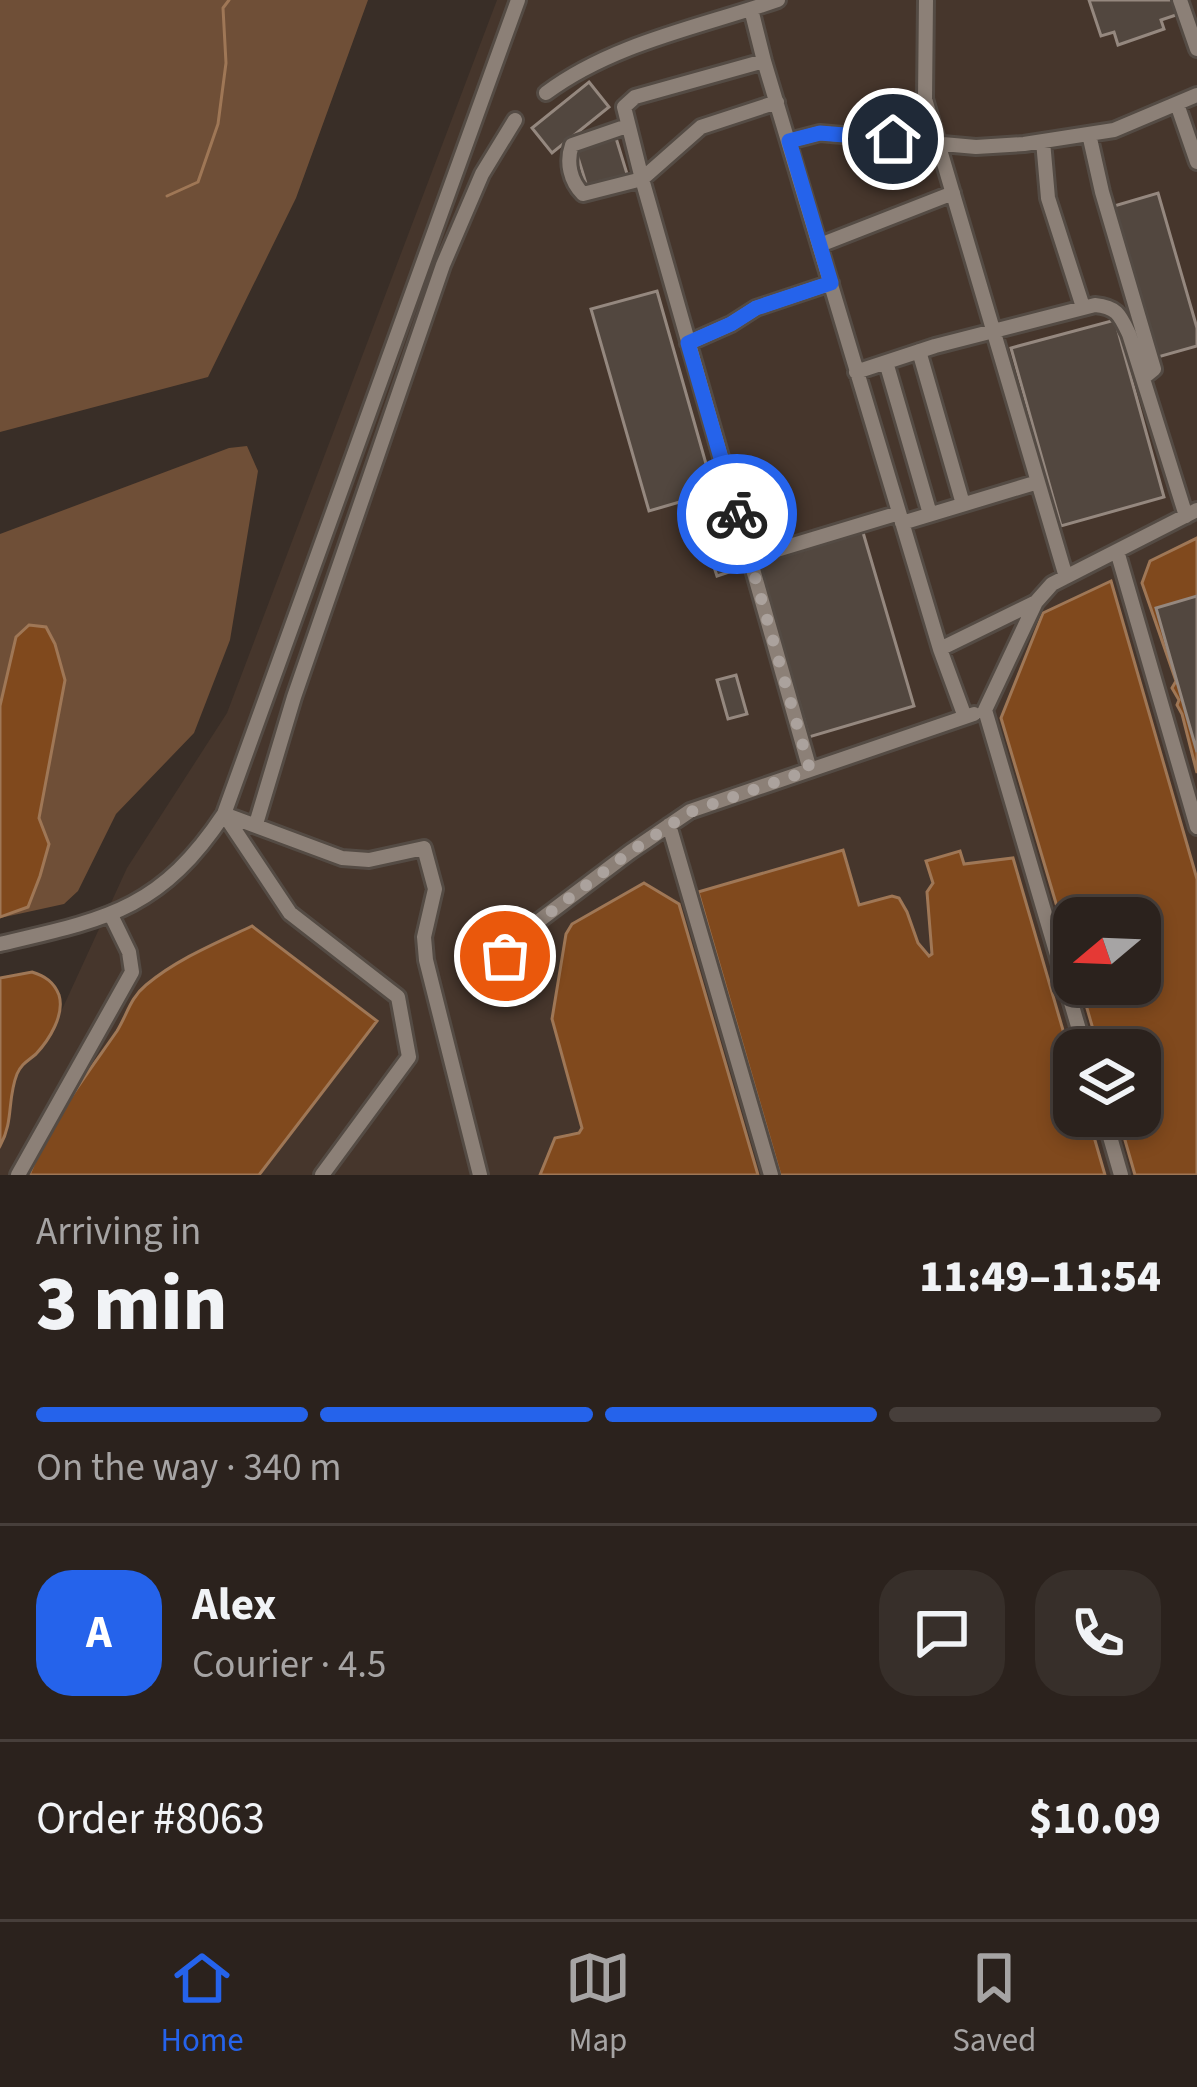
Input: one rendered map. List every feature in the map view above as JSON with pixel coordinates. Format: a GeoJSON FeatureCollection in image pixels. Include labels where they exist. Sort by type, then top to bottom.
{"type":"FeatureCollection","features":[{"type":"Feature","properties":{"kind":"street"},"geometry":{"type":"LineString","coordinates":[[0,944],[111,915],[148,896],[200,849],[224,814],[518,0]]}},
{"type":"Feature","properties":{"kind":"street"},"geometry":{"type":"LineString","coordinates":[[546,93],[575,72],[650,40],[778,0]]}},
{"type":"Feature","properties":{"kind":"street"},"geometry":{"type":"LineString","coordinates":[[926,0],[925,99],[1066,577]]}},
{"type":"Feature","properties":{"kind":"street"},"geometry":{"type":"LineString","coordinates":[[1180,0],[1197,49]]}},
{"type":"Feature","properties":{"kind":"street"},"geometry":{"type":"LineString","coordinates":[[752,9],[856,372],[940,650],[965,717]]}},
{"type":"Feature","properties":{"kind":"street"},"geometry":{"type":"LineString","coordinates":[[764,61],[635,97],[624,107],[810,770]]}},
{"type":"Feature","properties":{"kind":"street"},"geometry":{"type":"LineString","coordinates":[[789,141],[820,133],[976,147],[1043,141],[1114,130],[1197,95]]}},
{"type":"Feature","properties":{"kind":"street"},"geometry":{"type":"LineString","coordinates":[[627,126],[572,145],[568,156],[571,176],[583,194],[641,179],[701,128],[777,102]]}},
{"type":"Feature","properties":{"kind":"street"},"geometry":{"type":"LineString","coordinates":[[1177,104],[1197,162]]}},
{"type":"Feature","properties":{"kind":"street"},"geometry":{"type":"LineString","coordinates":[[256,824],[294,697],[443,266],[482,174],[515,120]]}},
{"type":"Feature","properties":{"kind":"street"},"geometry":{"type":"LineString","coordinates":[[1089,134],[1154,369],[1143,378]]}},
{"type":"Feature","properties":{"kind":"street"},"geometry":{"type":"LineString","coordinates":[[1043,141],[1048,198],[1083,308]]}},
{"type":"Feature","properties":{"kind":"street"},"geometry":{"type":"LineString","coordinates":[[820,245],[953,193]]}},
{"type":"Feature","properties":{"kind":"street"},"geometry":{"type":"LineString","coordinates":[[688,343],[756,308],[831,283]]}},
{"type":"Feature","properties":{"kind":"street"},"geometry":{"type":"LineString","coordinates":[[856,372],[993,330],[1095,304],[1109,306],[1119,312],[1191,513],[1052,584],[1036,602],[985,710],[1079,1029]]}},
{"type":"Feature","properties":{"kind":"street"},"geometry":{"type":"LineString","coordinates":[[919,351],[963,504]]}},
{"type":"Feature","properties":{"kind":"street"},"geometry":{"type":"LineString","coordinates":[[886,362],[930,514]]}},
{"type":"Feature","properties":{"kind":"street"},"geometry":{"type":"LineString","coordinates":[[750,558],[1038,482]]}},
{"type":"Feature","properties":{"kind":"street"},"geometry":{"type":"LineString","coordinates":[[1117,551],[1197,827]]}},
{"type":"Feature","properties":{"kind":"street"},"geometry":{"type":"LineString","coordinates":[[940,650],[1036,602]]}},
{"type":"Feature","properties":{"kind":"street"},"geometry":{"type":"LineString","coordinates":[[482,983],[528,930],[690,812],[985,710]]}},
{"type":"Feature","properties":{"kind":"street"},"geometry":{"type":"LineString","coordinates":[[224,814],[342,858],[369,860],[424,848],[435,889],[424,937],[426,960],[480,1175]]}},
{"type":"Feature","properties":{"kind":"street"},"geometry":{"type":"LineString","coordinates":[[224,814],[290,914],[398,997],[409,1057],[322,1175]]}},
{"type":"Feature","properties":{"kind":"street"},"geometry":{"type":"LineString","coordinates":[[669,825],[771,1175]]}},
{"type":"Feature","properties":{"kind":"street"},"geometry":{"type":"LineString","coordinates":[[19,1175],[132,972],[129,952],[111,915]]}},
{"type":"Feature","properties":{"kind":"street"},"geometry":{"type":"LineString","coordinates":[[1110,1137],[1121,1175]]}},
{"type":"Feature","properties":{"kind":"shaded area"},"geometry":{"type":"Polygon","coordinates":[[[0,0],[368,0],[296,198],[208,377],[0,432],[0,0]]]}},
{"type":"Feature","properties":{"kind":"shaded area"},"geometry":{"type":"Polygon","coordinates":[[[497,0],[1197,0],[1197,538],[1151,561],[1152,617],[1157,620],[1176,681],[1172,688],[1197,773],[1197,879],[1111,582],[1041,849],[1055,897],[1053,996],[1013,859],[964,864],[961,852],[933,883],[932,955],[928,956],[892,896],[859,905],[842,850],[698,892],[780,1175],[758,1175],[679,904],[552,1019],[582,1128],[579,1133],[555,1138],[540,1175],[259,1175],[376,1021],[252,926],[172,966],[125,1018],[81,1080],[29,1175],[0,1175],[0,1146],[15,1078],[54,1027],[127,868],[227,713],[497,0]]]}},
{"type":"Feature","properties":{"kind":"shaded area"},"geometry":{"type":"Polygon","coordinates":[[[247,446],[258,471],[230,640],[194,733],[116,814],[78,891],[64,904],[0,918],[28,906],[65,680],[6,689],[0,706],[0,534],[229,448],[247,446]]]}},
{"type":"Feature","properties":{"kind":"shaded area"},"geometry":{"type":"Polygon","coordinates":[[[1197,538],[1197,773],[1172,688],[1176,681],[1142,583],[1150,561],[1197,538]]]}},
{"type":"Feature","properties":{"kind":"shaded area"},"geometry":{"type":"Polygon","coordinates":[[[1111,581],[1197,879],[1197,1175],[1135,1175],[1124,1137],[1161,1137],[1161,1029],[1093,1029],[1086,1005],[1161,1005],[1161,897],[1054,897],[1001,718],[1043,613],[1111,581]]]}},
{"type":"Feature","properties":{"kind":"shaded area"},"geometry":{"type":"Polygon","coordinates":[[[29,625],[46,627],[65,680],[39,818],[49,844],[28,907],[0,917],[0,706],[16,637],[29,625]]]}},
{"type":"Feature","properties":{"kind":"shaded area"},"geometry":{"type":"Polygon","coordinates":[[[843,850],[859,905],[899,898],[918,943],[929,956],[927,892],[933,883],[926,861],[960,851],[964,864],[1013,858],[1063,1029],[1053,1029],[1053,1137],[1094,1137],[1105,1175],[780,1175],[698,892],[843,850]]]}},
{"type":"Feature","properties":{"kind":"shaded area"},"geometry":{"type":"Polygon","coordinates":[[[644,883],[679,904],[758,1175],[540,1175],[555,1138],[579,1133],[582,1128],[552,1019],[566,934],[572,924],[644,883]]]}},
{"type":"Feature","properties":{"kind":"shaded area"},"geometry":{"type":"Polygon","coordinates":[[[252,926],[377,1021],[259,1175],[29,1175],[57,1119],[141,990],[184,959],[252,926]]]}},
{"type":"Feature","properties":{"kind":"shaded area"},"geometry":{"type":"Polygon","coordinates":[[[32,972],[54,986],[60,1011],[46,1042],[17,1074],[0,1146],[0,978],[32,972]]]}},
{"type":"Feature","properties":{"kind":"shaded area"},"geometry":{"type":"Polygon","coordinates":[[[1056,1005],[1086,1005],[1093,1029],[1063,1029],[1056,1005]]]}},
{"type":"Feature","properties":{"kind":"shaded area"},"geometry":{"type":"Polygon","coordinates":[[[1094,1137],[1124,1137],[1135,1175],[1105,1175],[1094,1137]]]}},
{"type":"Feature","properties":{"kind":"building"},"geometry":{"type":"Polygon","coordinates":[[[1089,0],[1174,0],[1179,14],[1161,20],[1164,29],[1118,45],[1114,32],[1101,36],[1089,0]]]}},
{"type":"Feature","properties":{"kind":"building"},"geometry":{"type":"Polygon","coordinates":[[[589,82],[609,107],[552,153],[532,128],[589,82]]]}},
{"type":"Feature","properties":{"kind":"building"},"geometry":{"type":"Polygon","coordinates":[[[616,138],[628,177],[588,190],[576,151],[616,138]]]}},
{"type":"Feature","properties":{"kind":"building"},"geometry":{"type":"Polygon","coordinates":[[[1158,193],[1197,328],[1197,346],[1158,357],[1114,206],[1158,193]]]}},
{"type":"Feature","properties":{"kind":"building"},"geometry":{"type":"Polygon","coordinates":[[[657,291],[714,492],[649,511],[591,309],[657,291]]]}},
{"type":"Feature","properties":{"kind":"building"},"geometry":{"type":"Polygon","coordinates":[[[1115,320],[1164,497],[1061,526],[1011,348],[1115,320]]]}},
{"type":"Feature","properties":{"kind":"building"},"geometry":{"type":"Polygon","coordinates":[[[727,515],[744,567],[717,576],[700,524],[727,515]]]}},
{"type":"Feature","properties":{"kind":"building"},"geometry":{"type":"Polygon","coordinates":[[[862,529],[914,706],[809,737],[757,559],[862,529]]]}},
{"type":"Feature","properties":{"kind":"building"},"geometry":{"type":"Polygon","coordinates":[[[1197,596],[1197,752],[1156,608],[1197,596]]]}},
{"type":"Feature","properties":{"kind":"building"},"geometry":{"type":"Polygon","coordinates":[[[736,675],[747,714],[728,719],[717,680],[736,675]]]}},
{"type":"Feature","properties":{"kind":"waterway"},"geometry":{"type":"LineString","coordinates":[[167,196],[198,182],[218,124],[226,63],[223,8],[229,0]]}},
{"type":"Feature","properties":{"kind":"way so far"},"geometry":{"type":"LineString","coordinates":[[505,956],[540,920],[690,812],[810,770],[737,514]]}},
{"type":"Feature","properties":{"kind":"route"},"geometry":{"type":"LineString","coordinates":[[737,514],[688,343],[756,308],[831,283],[789,141],[820,133],[893,139]]}}]}
